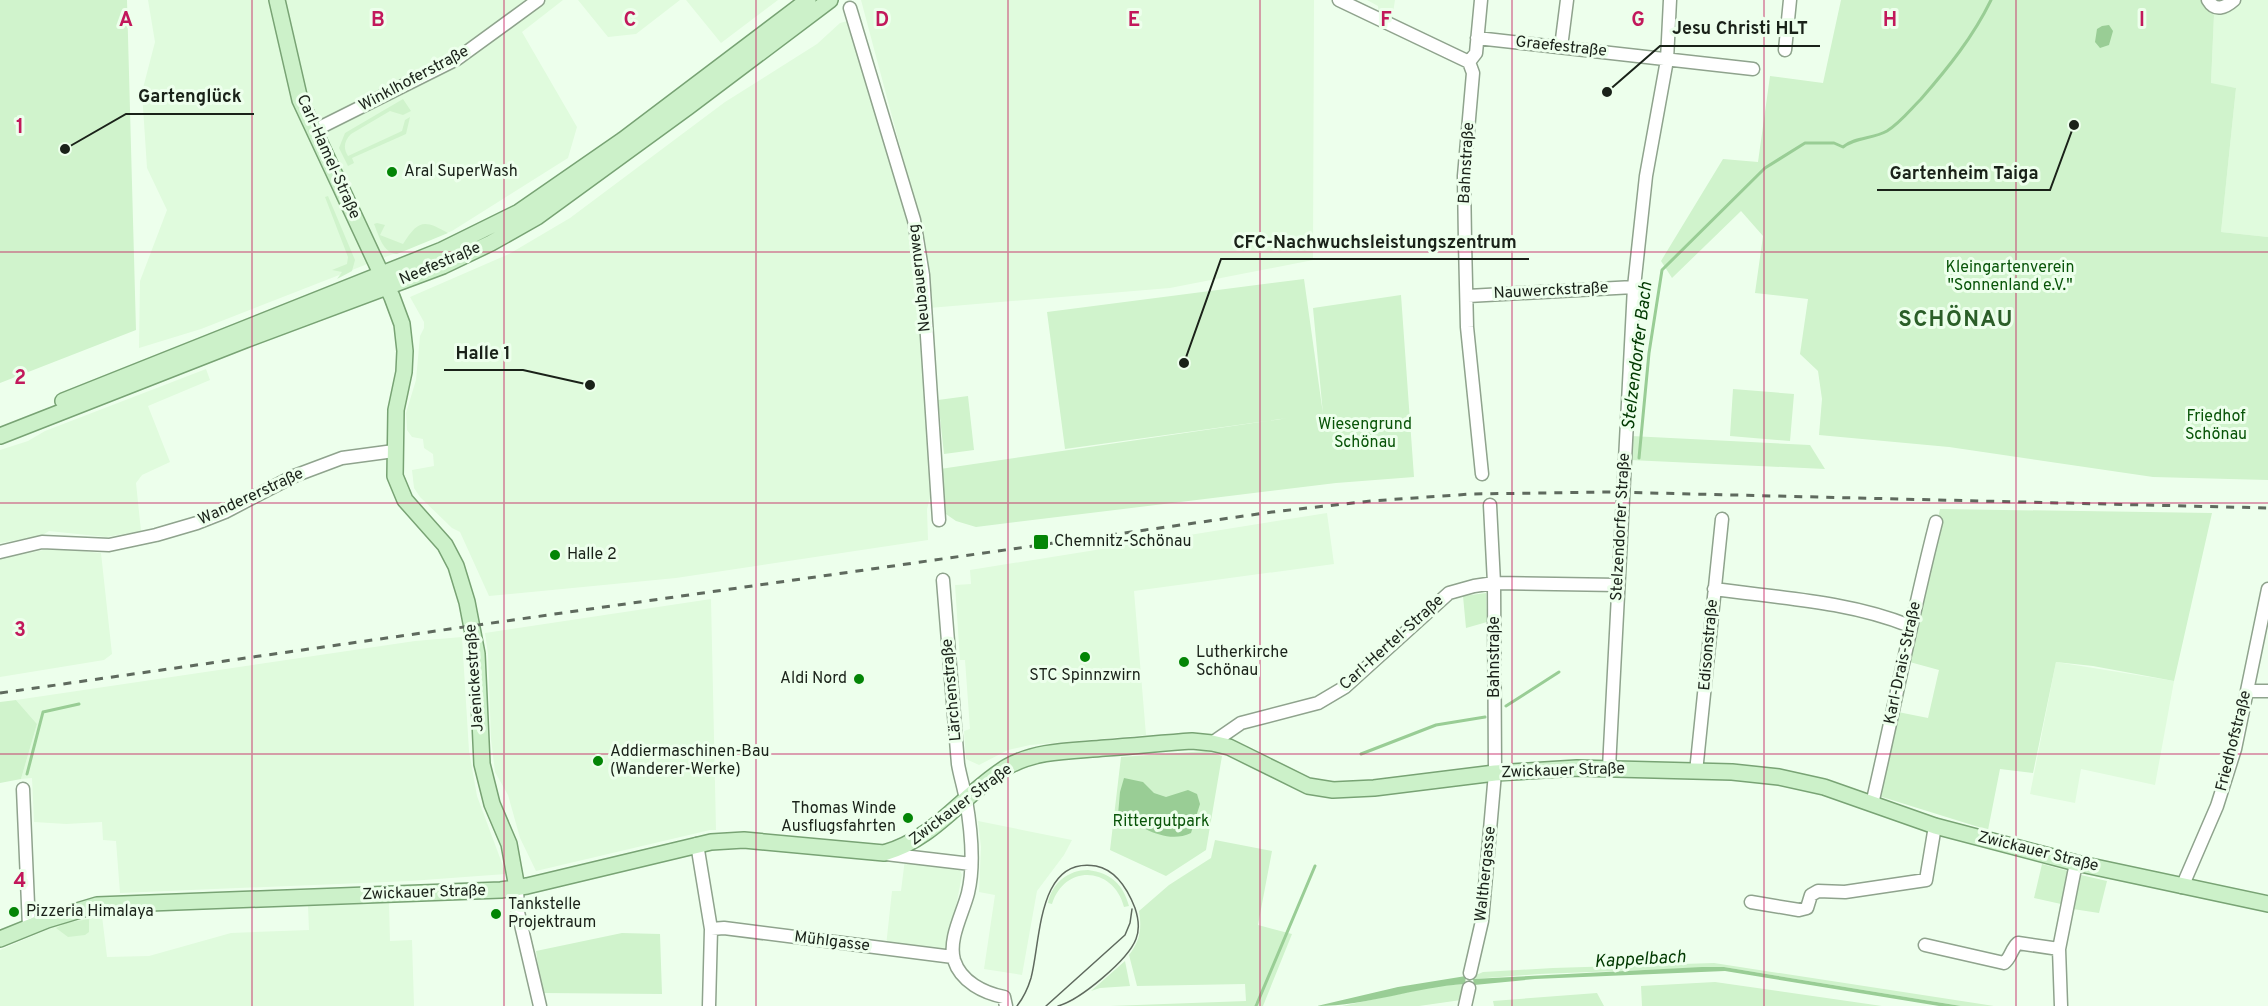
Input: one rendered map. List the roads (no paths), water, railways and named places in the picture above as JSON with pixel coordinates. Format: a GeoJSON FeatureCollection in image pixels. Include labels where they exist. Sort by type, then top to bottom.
{"type":"FeatureCollection","features":[{"type":"Feature","properties":{"kind":"main road","name":"Carl-Hamel-Straße"},"geometry":{"type":"LineString","coordinates":[[277,0],[300,100],[384,281]]}},
{"type":"Feature","properties":{"kind":"main road","name":"Neefestraße"},"geometry":{"type":"LineString","coordinates":[[0,436],[384,281],[519,212],[623,140],[808,0]]}},
{"type":"Feature","properties":{"kind":"main road","name":"Neefestraße"},"geometry":{"type":"LineString","coordinates":[[0,426],[384,281],[443,266],[537,217],[830,0]]}},
{"type":"Feature","properties":{"kind":"main road","name":"Jaenickestraße"},"geometry":{"type":"LineString","coordinates":[[384,281],[402,324],[405,351],[404,372],[396,410],[394,469],[402,493],[445,545],[456,566],[468,602],[477,654],[482,764],[492,804],[509,844],[517,888]]}},
{"type":"Feature","properties":{"kind":"main road","name":"Zwickauer Straße"},"geometry":{"type":"LineString","coordinates":[[0,939],[97,905],[517,888],[698,844],[744,840],[884,853],[922,837],[1007,768],[1026,759],[1050,753],[1192,741],[1229,747],[1308,786],[1333,790],[1374,788],[1495,773],[1610,768],[1732,772],[1802,781],[1935,826],[2076,864],[2268,904]]}},
{"type":"Feature","properties":{"kind":"street","name":"Winklhoferstraße"},"geometry":{"type":"LineString","coordinates":[[315,130],[457,59],[538,0]]}},
{"type":"Feature","properties":{"kind":"street"},"geometry":{"type":"LineString","coordinates":[[1339,0],[1354,5],[1469,62]]}},
{"type":"Feature","properties":{"kind":"street","name":"Bahnstraße"},"geometry":{"type":"LineString","coordinates":[[1481,0],[1476,53],[1469,62],[1473,74],[1464,176],[1467,327],[1482,474]]}},
{"type":"Feature","properties":{"kind":"street"},"geometry":{"type":"LineString","coordinates":[[1561,47],[1567,0]]}},
{"type":"Feature","properties":{"kind":"street","name":"Stelzendorfer Straße"},"geometry":{"type":"LineString","coordinates":[[1610,768],[1634,287],[1646,176],[1667,60],[1670,0]]}},
{"type":"Feature","properties":{"kind":"street"},"geometry":{"type":"LineString","coordinates":[[1785,50],[1790,0]]}},
{"type":"Feature","properties":{"kind":"street"},"geometry":{"type":"LineString","coordinates":[[2208,0],[2215,8],[2220,9],[2234,0]]}},
{"type":"Feature","properties":{"kind":"street","name":"Neubauernweg"},"geometry":{"type":"LineString","coordinates":[[850,9],[914,220],[923,275],[939,520]]}},
{"type":"Feature","properties":{"kind":"street","name":"Graefestraße"},"geometry":{"type":"LineString","coordinates":[[1477,38],[1753,69]]}},
{"type":"Feature","properties":{"kind":"street","name":"Nauwerckstraße"},"geometry":{"type":"LineString","coordinates":[[1468,296],[1634,287]]}},
{"type":"Feature","properties":{"kind":"street","name":"Wandererstraße"},"geometry":{"type":"LineString","coordinates":[[0,552],[42,542],[109,545],[156,535],[225,512],[294,476],[336,460],[394,451]]}},
{"type":"Feature","properties":{"kind":"street","name":"Bahnstraße"},"geometry":{"type":"LineString","coordinates":[[1490,505],[1494,583],[1495,773]]}},
{"type":"Feature","properties":{"kind":"street","name":"Edisonstraße"},"geometry":{"type":"LineString","coordinates":[[1696,772],[1722,519]]}},
{"type":"Feature","properties":{"kind":"street","name":"Karl-Drais-Straße"},"geometry":{"type":"LineString","coordinates":[[1872,804],[1899,689],[1910,626],[1936,522]]}},
{"type":"Feature","properties":{"kind":"street","name":"Lärchenstraße"},"geometry":{"type":"LineString","coordinates":[[944,580],[958,764],[966,799],[971,864],[970,885],[955,937],[953,957]]}},
{"type":"Feature","properties":{"kind":"street","name":"Carl-Hertel-Straße"},"geometry":{"type":"LineString","coordinates":[[1212,743],[1241,723],[1318,703],[1345,687],[1449,593],[1494,583],[1618,585]]}},
{"type":"Feature","properties":{"kind":"street"},"geometry":{"type":"LineString","coordinates":[[1714,589],[1837,605],[1884,616],[1910,626]]}},
{"type":"Feature","properties":{"kind":"street","name":"Friedhofstraße"},"geometry":{"type":"LineString","coordinates":[[2182,887],[2217,806],[2235,749],[2268,589]]}},
{"type":"Feature","properties":{"kind":"street"},"geometry":{"type":"LineString","coordinates":[[2247,692],[2268,691]]}},
{"type":"Feature","properties":{"kind":"street","name":"Walthergasse"},"geometry":{"type":"LineString","coordinates":[[1470,973],[1482,921],[1495,773]]}},
{"type":"Feature","properties":{"kind":"street"},"geometry":{"type":"LineString","coordinates":[[23,789],[29,927]]}},
{"type":"Feature","properties":{"kind":"street"},"geometry":{"type":"LineString","coordinates":[[1751,902],[1799,910],[1807,908],[1811,895],[1818,891],[1845,892],[1926,880],[1935,826]]}},
{"type":"Feature","properties":{"kind":"street"},"geometry":{"type":"LineString","coordinates":[[698,844],[718,929],[709,1006]]}},
{"type":"Feature","properties":{"kind":"street","name":"Zwickauer Straße"},"geometry":{"type":"LineString","coordinates":[[884,853],[971,864]]}},
{"type":"Feature","properties":{"kind":"street"},"geometry":{"type":"LineString","coordinates":[[2061,1006],[2059,949],[2076,864]]}},
{"type":"Feature","properties":{"kind":"street"},"geometry":{"type":"LineString","coordinates":[[517,888],[518,912],[540,1006]]}},
{"type":"Feature","properties":{"kind":"street","name":"Mühlgasse"},"geometry":{"type":"LineString","coordinates":[[718,929],[953,957]]}},
{"type":"Feature","properties":{"kind":"street"},"geometry":{"type":"LineString","coordinates":[[1925,945],[2004,963],[2009,960],[2012,949],[2018,943],[2059,949]]}},
{"type":"Feature","properties":{"kind":"street"},"geometry":{"type":"LineString","coordinates":[[953,957],[959,970],[970,982],[982,990],[1004,998],[1006,1006]]}},
{"type":"Feature","properties":{"kind":"street"},"geometry":{"type":"LineString","coordinates":[[1465,1006],[1469,988]]}},
{"type":"Feature","properties":{"kind":"waterway","name":"Stelzendorfer Bach"},"geometry":{"type":"LineString","coordinates":[[1639,458],[1649,353],[1662,270],[1765,168],[1805,143],[1834,143],[1843,147],[1853,141],[1882,134],[1896,124],[1921,99],[1950,64],[1976,27],[1991,0]]}},
{"type":"Feature","properties":{"kind":"waterway","name":"Stelzendorfer Bach"},"geometry":{"type":"LineString","coordinates":[[1506,706],[1559,672]]}},
{"type":"Feature","properties":{"kind":"waterway"},"geometry":{"type":"LineString","coordinates":[[27,774],[43,712],[79,704]]}},
{"type":"Feature","properties":{"kind":"waterway","name":"Stelzendorfer Bach"},"geometry":{"type":"LineString","coordinates":[[1361,754],[1436,725],[1485,717]]}},
{"type":"Feature","properties":{"kind":"waterway","name":"Stelzendorfer Bach"},"geometry":{"type":"LineString","coordinates":[[1256,1006],[1315,866]]}},
{"type":"Feature","properties":{"kind":"tram line"},"geometry":{"type":"LineString","coordinates":[[1017,1006],[1031,978],[1040,924],[1052,887],[1062,874],[1077,866],[1103,868],[1115,876],[1129,894],[1137,915],[1136,939],[1114,968],[1090,988],[1058,1006]]}},
{"type":"Feature","properties":{"kind":"tram line"},"geometry":{"type":"LineString","coordinates":[[1046,1006],[1125,935],[1132,909]]}},
{"type":"Feature","properties":{"kind":"railway"},"geometry":{"type":"LineString","coordinates":[[0,693],[1272,512],[1371,501],[1471,494],[1610,492],[2268,508]]}},
{"type":"Feature","properties":{"kind":"place","name":"Jesu Christi HLT"},"geometry":{"type":"Point","coordinates":[1607,92]}},
{"type":"Feature","properties":{"kind":"place","name":"Gartenheim Taiga"},"geometry":{"type":"Point","coordinates":[2074,125]}},
{"type":"Feature","properties":{"kind":"place","name":"Gartenglück"},"geometry":{"type":"Point","coordinates":[65,149]}},
{"type":"Feature","properties":{"kind":"place","name":"Aral SuperWash"},"geometry":{"type":"Point","coordinates":[392,172]}},
{"type":"Feature","properties":{"kind":"place","name":"CFC-Nachwuchsleistungszentrum"},"geometry":{"type":"Point","coordinates":[1184,363]}},
{"type":"Feature","properties":{"kind":"place","name":"Halle 1"},"geometry":{"type":"Point","coordinates":[590,385]}},
{"type":"Feature","properties":{"kind":"place","name":"Chemnitz-Schönau"},"geometry":{"type":"Point","coordinates":[1041,542]}},
{"type":"Feature","properties":{"kind":"place","name":"Halle 2"},"geometry":{"type":"Point","coordinates":[555,555]}},
{"type":"Feature","properties":{"kind":"place","name":"STC Spinnzwirn"},"geometry":{"type":"Point","coordinates":[1085,657]}},
{"type":"Feature","properties":{"kind":"place","name":"Lutherkirche Schönau"},"geometry":{"type":"Point","coordinates":[1184,662]}},
{"type":"Feature","properties":{"kind":"place","name":"Aldi Nord"},"geometry":{"type":"Point","coordinates":[859,679]}},
{"type":"Feature","properties":{"kind":"place","name":"Addiermaschinen-Bau (Wanderer-Werke)"},"geometry":{"type":"Point","coordinates":[598,761]}},
{"type":"Feature","properties":{"kind":"place","name":"Thomas Winde Ausflugsfahrten"},"geometry":{"type":"Point","coordinates":[908,818]}},
{"type":"Feature","properties":{"kind":"place","name":"Pizzeria Himalaya"},"geometry":{"type":"Point","coordinates":[14,912]}},
{"type":"Feature","properties":{"kind":"place","name":"Tankstelle Projektraum"},"geometry":{"type":"Point","coordinates":[496,914]}},
{"type":"Feature","properties":{"kind":"district","name":"SCHÖNAU"},"geometry":{"type":"Point","coordinates":[1956,320]}},
{"type":"Feature","properties":{"kind":"park label","name":"Kleingartenverein \"Sonnenland e.V.\""},"geometry":{"type":"Point","coordinates":[2010,277]}},
{"type":"Feature","properties":{"kind":"park label","name":"Friedhof Schönau"},"geometry":{"type":"Point","coordinates":[2216,426]}},
{"type":"Feature","properties":{"kind":"park label","name":"Wiesengrund Schönau"},"geometry":{"type":"Point","coordinates":[1365,434]}},
{"type":"Feature","properties":{"kind":"park label","name":"Rittergutpark"},"geometry":{"type":"Point","coordinates":[1161,822]}},
{"type":"Feature","properties":{"kind":"water label","name":"Kappelbach"},"geometry":{"type":"Point","coordinates":[1640,960]}}]}
